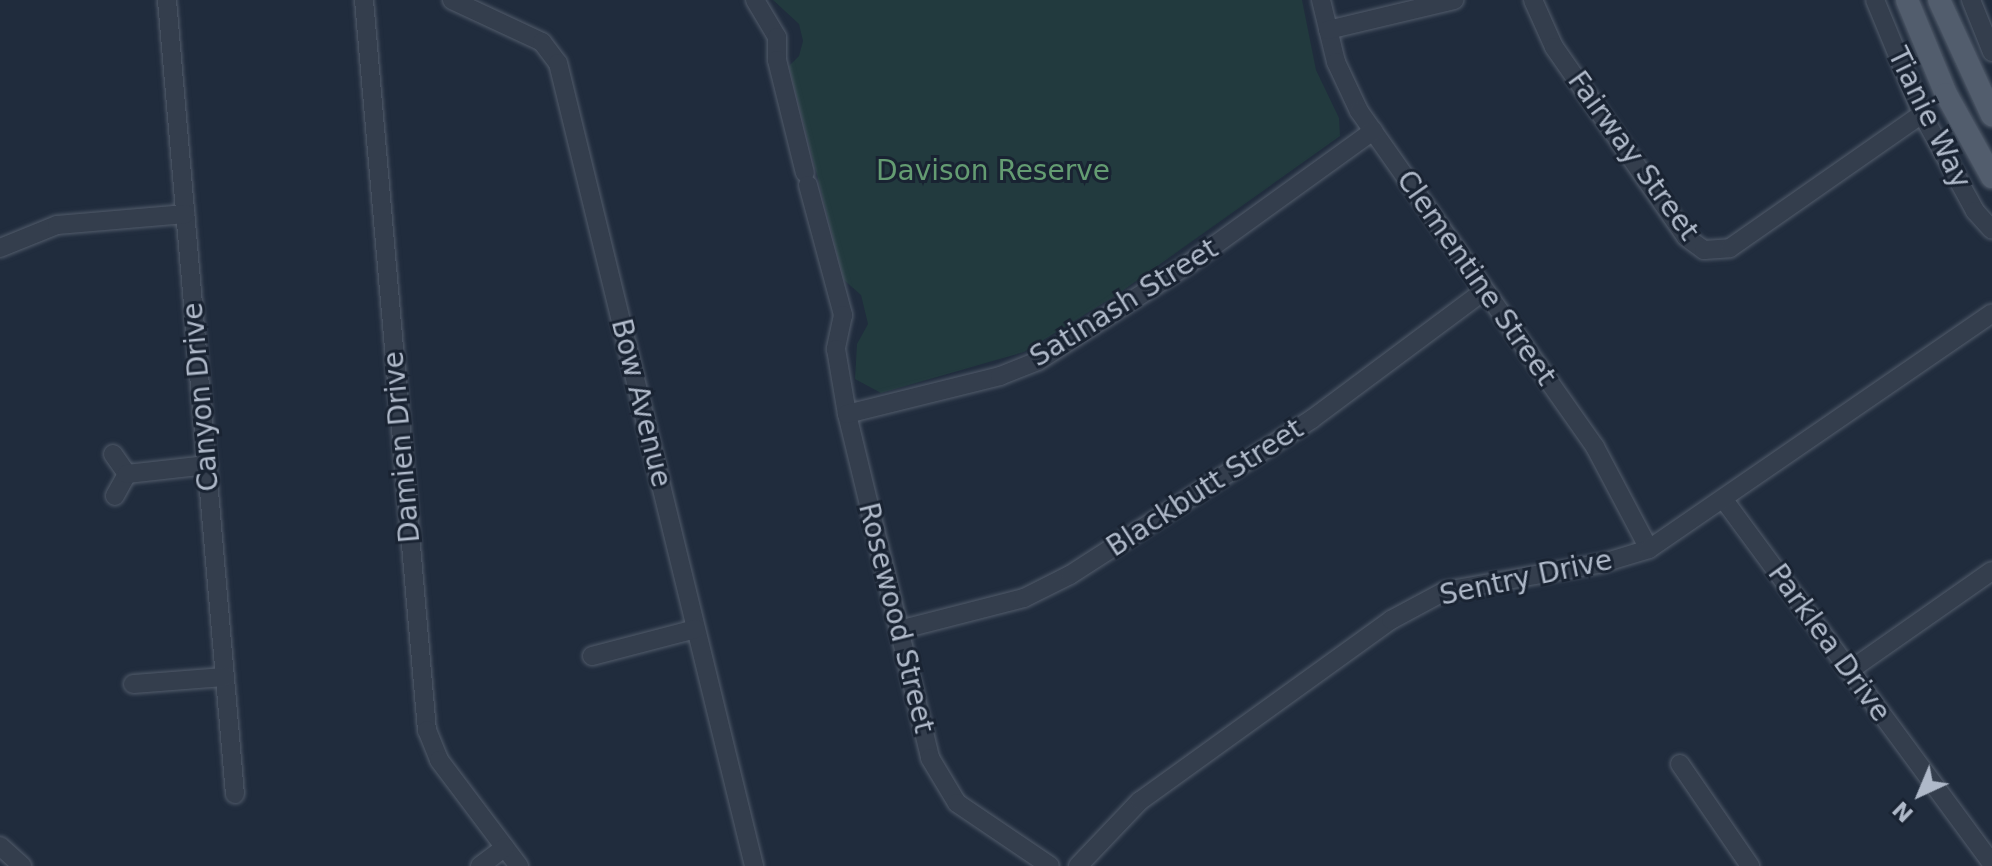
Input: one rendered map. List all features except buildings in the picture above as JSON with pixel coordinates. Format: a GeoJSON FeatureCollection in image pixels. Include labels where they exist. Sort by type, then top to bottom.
{"type":"FeatureCollection","features":[{"type":"Feature","properties":{"kind":"main road"},"geometry":{"type":"LineString","coordinates":[[1907,0],[1946,94],[1992,177]]}},
{"type":"Feature","properties":{"kind":"main road"},"geometry":{"type":"LineString","coordinates":[[1939,0],[1992,115]]}},
{"type":"Feature","properties":{"kind":"street","name":"Canyon Drive"},"geometry":{"type":"LineString","coordinates":[[167,0],[235,794]]}},
{"type":"Feature","properties":{"kind":"street","name":"Damien Drive"},"geometry":{"type":"LineString","coordinates":[[364,0],[427,730],[439,760],[519,866]]}},
{"type":"Feature","properties":{"kind":"street","name":"Bow Avenue"},"geometry":{"type":"LineString","coordinates":[[452,0],[542,42],[558,63],[754,866]]}},
{"type":"Feature","properties":{"kind":"street","name":"Rosewood Street"},"geometry":{"type":"LineString","coordinates":[[755,0],[777,37],[777,60],[843,315],[836,349],[847,414],[899,630],[941,782],[969,812],[1050,866]]}},
{"type":"Feature","properties":{"kind":"street","name":"Clementine Street"},"geometry":{"type":"LineString","coordinates":[[1321,0],[1343,81],[1373,131],[1595,447],[1649,549]]}},
{"type":"Feature","properties":{"kind":"street"},"geometry":{"type":"LineString","coordinates":[[1328,30],[1454,0]]}},
{"type":"Feature","properties":{"kind":"street","name":"Fairway Street"},"geometry":{"type":"LineString","coordinates":[[1533,0],[1554,47],[1686,237],[1704,250],[1730,248],[1922,114]]}},
{"type":"Feature","properties":{"kind":"street","name":"Tianie Way"},"geometry":{"type":"LineString","coordinates":[[1875,0],[1922,114],[1975,211],[1992,230]]}},
{"type":"Feature","properties":{"kind":"street"},"geometry":{"type":"LineString","coordinates":[[1971,0],[1992,52]]}},
{"type":"Feature","properties":{"kind":"street","name":"Satinash Street"},"geometry":{"type":"LineString","coordinates":[[847,414],[1000,376],[1038,361],[1190,263],[1373,131]]}},
{"type":"Feature","properties":{"kind":"street"},"geometry":{"type":"LineString","coordinates":[[0,248],[57,225],[186,214]]}},
{"type":"Feature","properties":{"kind":"street","name":"Blackbutt Street"},"geometry":{"type":"LineString","coordinates":[[899,630],[1024,598],[1070,575],[1312,419],[1484,291]]}},
{"type":"Feature","properties":{"kind":"street","name":"Sentry Drive"},"geometry":{"type":"LineString","coordinates":[[1078,866],[1140,801],[1419,603],[1481,582],[1603,563],[1649,549],[1992,313]]}},
{"type":"Feature","properties":{"kind":"street"},"geometry":{"type":"LineString","coordinates":[[113,454],[127,474]]}},
{"type":"Feature","properties":{"kind":"street"},"geometry":{"type":"LineString","coordinates":[[127,474],[207,465]]}},
{"type":"Feature","properties":{"kind":"street"},"geometry":{"type":"LineString","coordinates":[[115,496],[127,474]]}},
{"type":"Feature","properties":{"kind":"street","name":"Parklea Drive"},"geometry":{"type":"LineString","coordinates":[[1724,500],[1992,864]]}},
{"type":"Feature","properties":{"kind":"street"},"geometry":{"type":"LineString","coordinates":[[1849,671],[1992,571]]}},
{"type":"Feature","properties":{"kind":"street"},"geometry":{"type":"LineString","coordinates":[[592,656],[696,629]]}},
{"type":"Feature","properties":{"kind":"street"},"geometry":{"type":"LineString","coordinates":[[133,684],[225,677]]}},
{"type":"Feature","properties":{"kind":"street"},"geometry":{"type":"LineString","coordinates":[[1680,764],[1750,866]]}},
{"type":"Feature","properties":{"kind":"street"},"geometry":{"type":"LineString","coordinates":[[0,846],[22,866]]}},
{"type":"Feature","properties":{"kind":"street"},"geometry":{"type":"LineString","coordinates":[[480,866],[505,847]]}},
{"type":"Feature","properties":{"kind":"green space","name":"Davison Reserve"},"geometry":{"type":"Polygon","coordinates":[[[773,0],[1302,0],[1316,70],[1339,118],[1340,136],[1118,294],[1024,352],[881,393],[855,379],[857,344],[868,324],[861,295],[844,280],[789,66],[799,56],[803,41],[799,24],[773,0]]]}}]}
